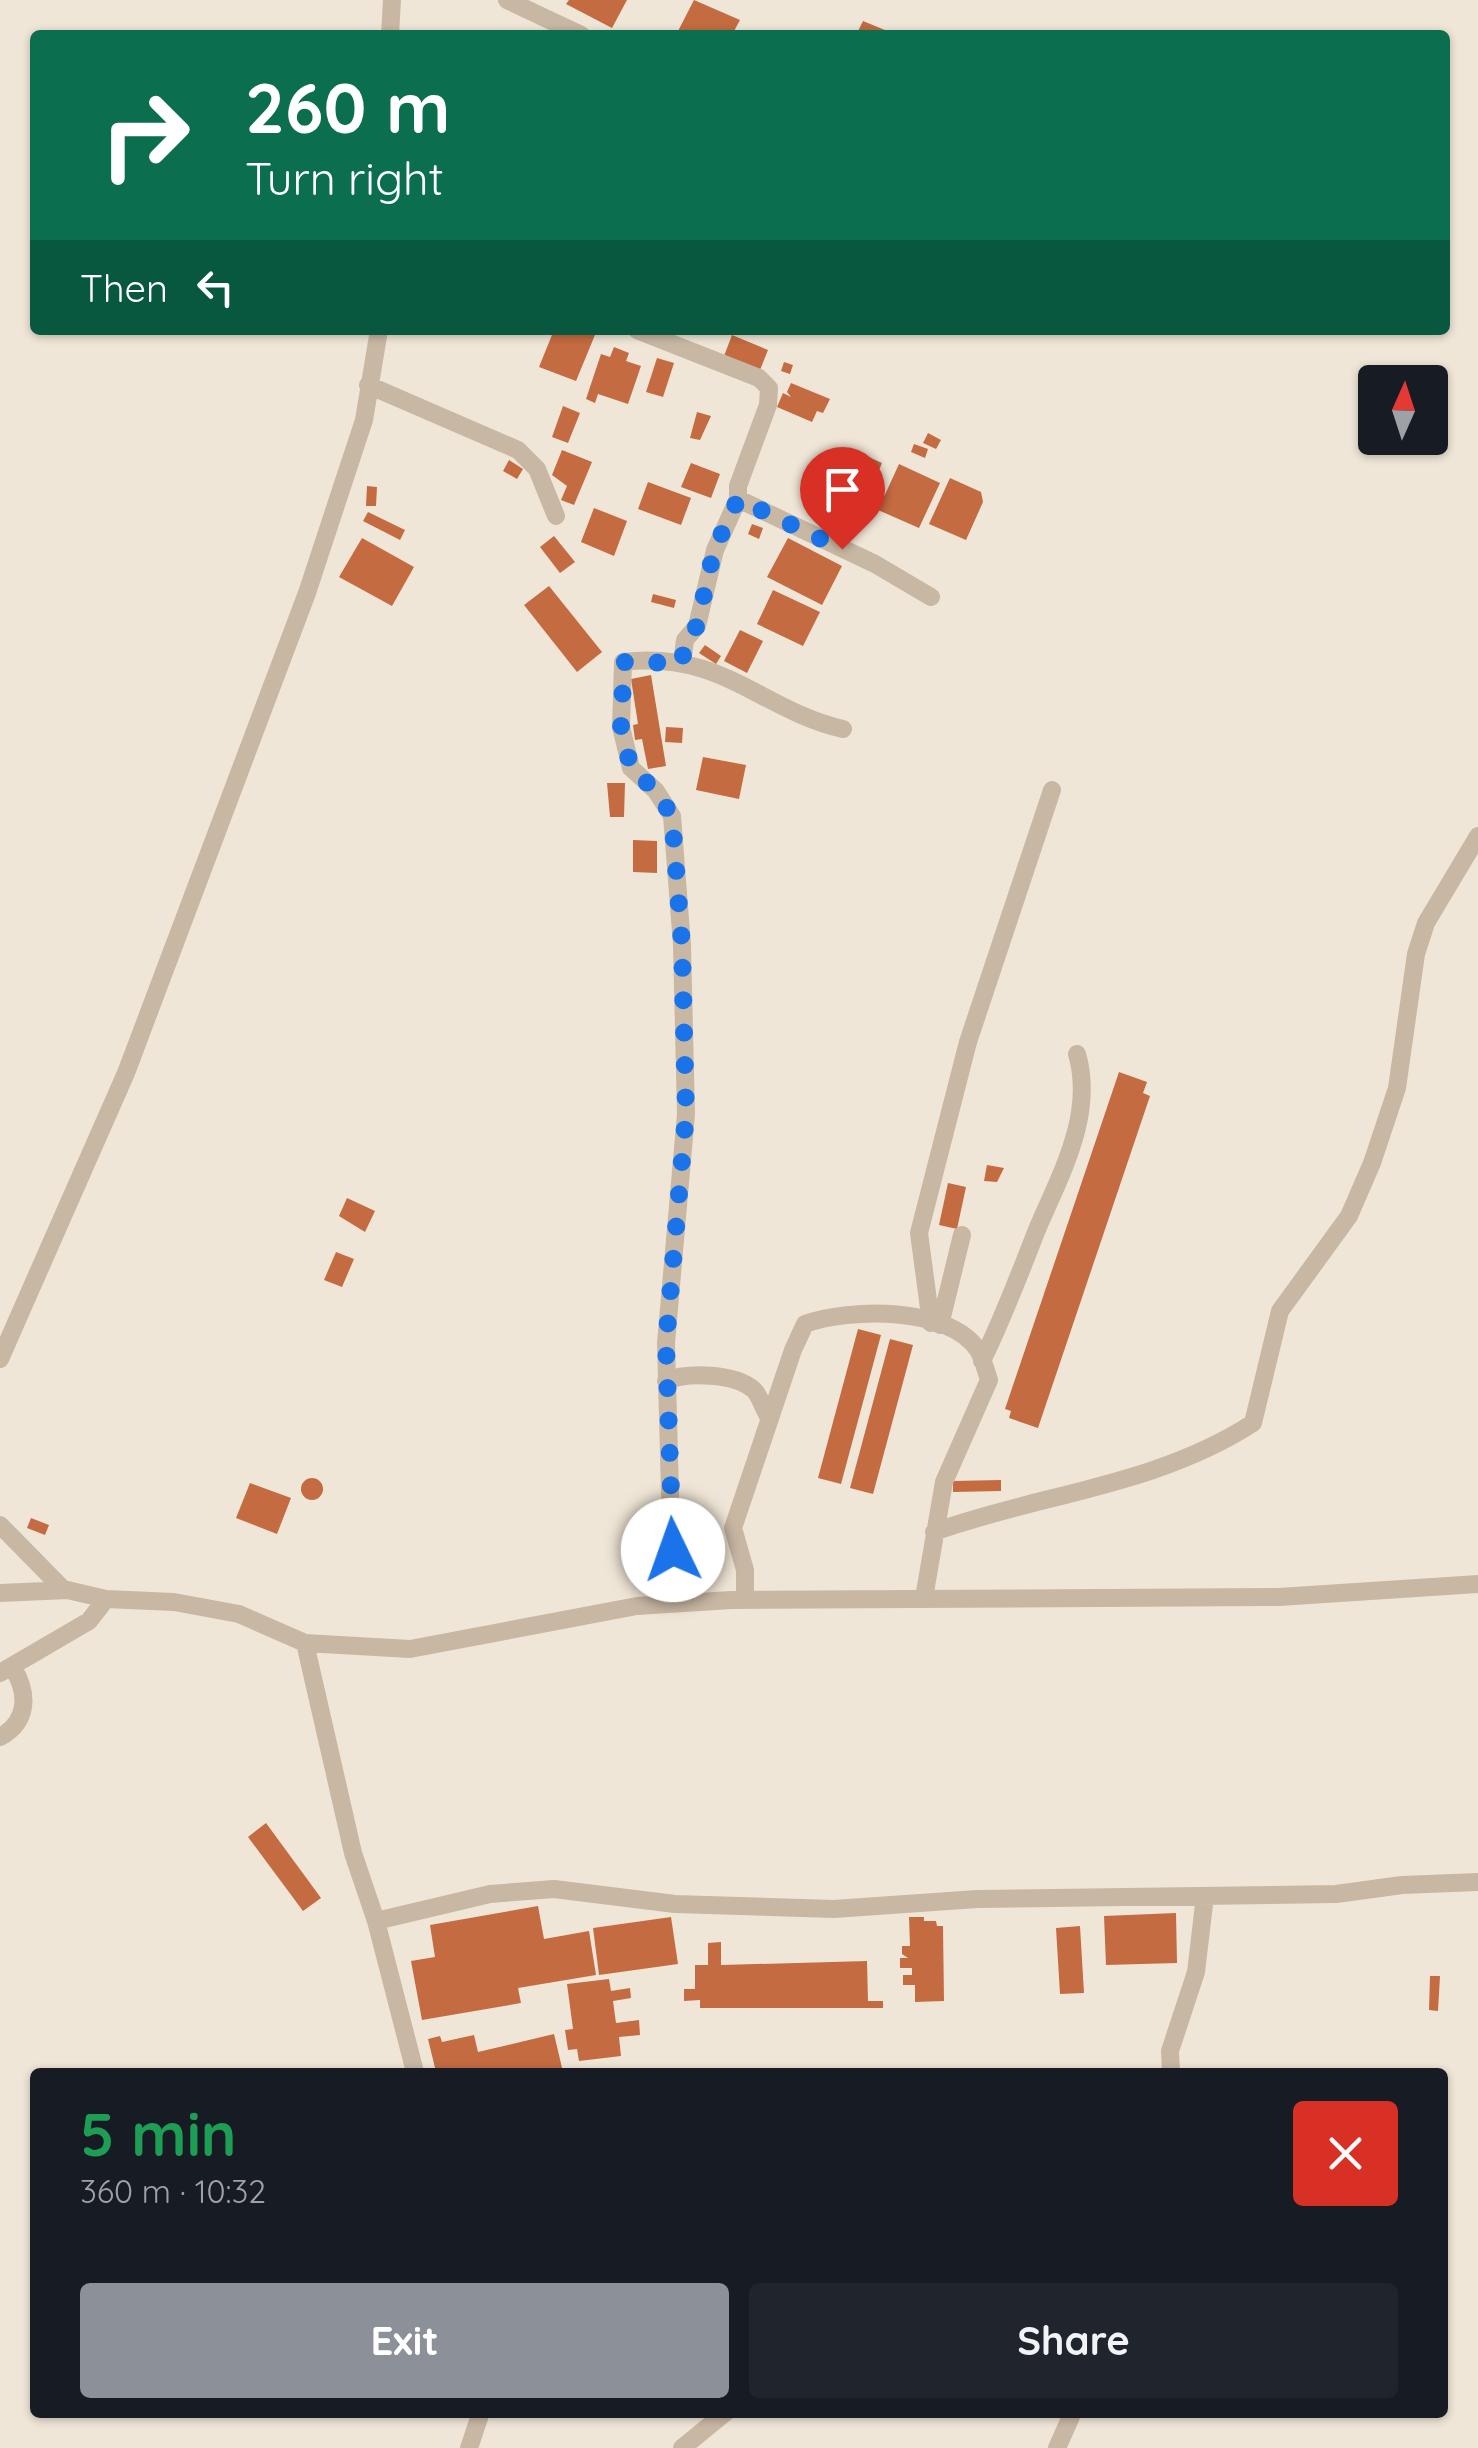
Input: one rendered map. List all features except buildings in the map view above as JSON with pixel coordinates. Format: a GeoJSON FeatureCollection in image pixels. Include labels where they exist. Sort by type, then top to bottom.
{"type":"FeatureCollection","features":[{"type":"Feature","properties":{"kind":"street"},"geometry":{"type":"LineString","coordinates":[[390,30],[392,0]]}},
{"type":"Feature","properties":{"kind":"street"},"geometry":{"type":"LineString","coordinates":[[507,0],[570,30]]}},
{"type":"Feature","properties":{"kind":"street"},"geometry":{"type":"LineString","coordinates":[[0,1359],[158,992],[312,577],[364,420],[378,335]]}},
{"type":"Feature","properties":{"kind":"street"},"geometry":{"type":"LineString","coordinates":[[650,335],[759,378],[769,388],[768,405],[738,486],[738,499],[714,550],[697,626],[685,640],[682,663]]}},
{"type":"Feature","properties":{"kind":"street"},"geometry":{"type":"LineString","coordinates":[[368,385],[518,450],[537,469],[556,516]]}},
{"type":"Feature","properties":{"kind":"street"},"geometry":{"type":"LineString","coordinates":[[738,499],[876,564],[931,596]]}},
{"type":"Feature","properties":{"kind":"street"},"geometry":{"type":"LineString","coordinates":[[673,1604],[666,1381],[686,1114],[678,886],[672,816],[656,791],[631,768],[621,727],[624,662],[682,663],[748,684],[824,725],[843,730]]}},
{"type":"Feature","properties":{"kind":"street"},"geometry":{"type":"LineString","coordinates":[[935,1324],[919,1233],[968,1042],[1052,790]]}},
{"type":"Feature","properties":{"kind":"street"},"geometry":{"type":"LineString","coordinates":[[934,1532],[1132,1478],[1226,1441],[1252,1423],[1280,1311],[1349,1216],[1372,1163],[1397,1088],[1416,954],[1426,923],[1478,836]]}},
{"type":"Feature","properties":{"kind":"street"},"geometry":{"type":"LineString","coordinates":[[982,1361],[1063,1178],[1078,1116],[1082,1072],[1077,1054]]}},
{"type":"Feature","properties":{"kind":"street"},"geometry":{"type":"LineString","coordinates":[[935,1324],[962,1235]]}},
{"type":"Feature","properties":{"kind":"street"},"geometry":{"type":"LineString","coordinates":[[745,1600],[745,1570],[733,1528],[805,1324],[825,1317],[873,1312],[955,1330],[978,1349],[989,1380],[944,1482],[924,1598]]}},
{"type":"Feature","properties":{"kind":"street"},"geometry":{"type":"LineString","coordinates":[[666,1381],[680,1375],[738,1383],[756,1391],[770,1419]]}},
{"type":"Feature","properties":{"kind":"street"},"geometry":{"type":"LineString","coordinates":[[0,1525],[45,1574],[68,1590]]}},
{"type":"Feature","properties":{"kind":"street"},"geometry":{"type":"LineString","coordinates":[[0,1592],[68,1590],[106,1599],[174,1602],[239,1614],[305,1644],[410,1649],[596,1613],[673,1604],[924,1598],[1279,1598],[1478,1584]]}},
{"type":"Feature","properties":{"kind":"street"},"geometry":{"type":"LineString","coordinates":[[0,1736],[15,1728],[23,1710],[22,1684],[7,1671],[90,1621],[106,1599]]}},
{"type":"Feature","properties":{"kind":"street"},"geometry":{"type":"LineString","coordinates":[[305,1644],[353,1853],[376,1921],[413,2068]]}},
{"type":"Feature","properties":{"kind":"street"},"geometry":{"type":"LineString","coordinates":[[376,1921],[490,1894],[554,1889],[675,1904],[834,1909],[977,1899],[1336,1894],[1402,1885],[1478,1882]]}},
{"type":"Feature","properties":{"kind":"street"},"geometry":{"type":"LineString","coordinates":[[1172,2068],[1170,2051],[1196,1972],[1206,1896]]}},
{"type":"Feature","properties":{"kind":"street"},"geometry":{"type":"LineString","coordinates":[[469,2448],[479,2418]]}},
{"type":"Feature","properties":{"kind":"street"},"geometry":{"type":"LineString","coordinates":[[682,2448],[719,2418]]}},
{"type":"Feature","properties":{"kind":"street"},"geometry":{"type":"LineString","coordinates":[[1057,2448],[1070,2418]]}},
{"type":"Feature","properties":{"kind":"route"},"geometry":{"type":"LineString","coordinates":[[673,1550],[666,1343],[686,1114],[682,945],[672,816],[656,791],[631,768],[621,727],[624,662],[682,663],[685,640],[697,626],[714,550],[738,499],[842,549]]}}]}
